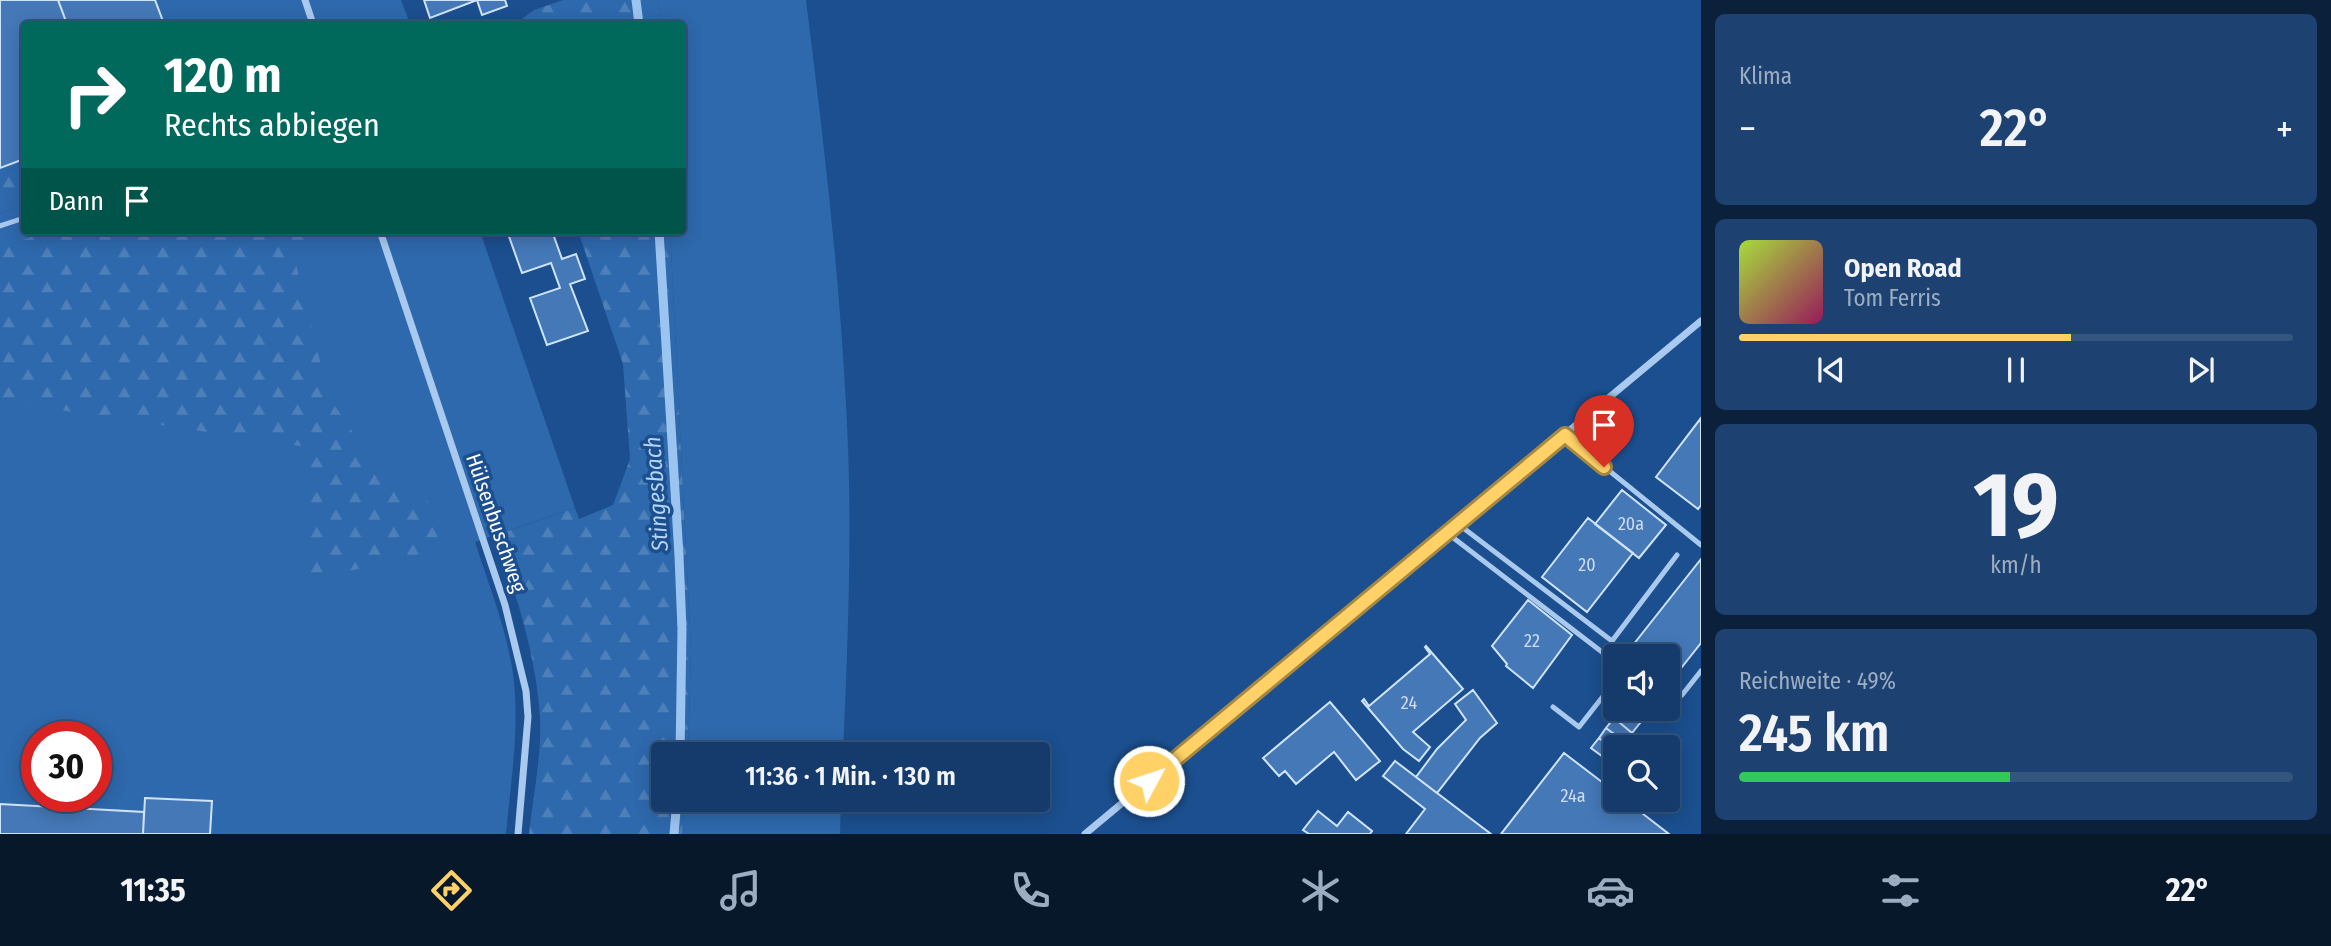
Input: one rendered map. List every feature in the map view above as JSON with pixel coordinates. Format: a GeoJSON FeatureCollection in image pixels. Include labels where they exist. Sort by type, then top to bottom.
{"type":"FeatureCollection","features":[{"type":"Feature","properties":{"kind":"street"},"geometry":{"type":"LineString","coordinates":[[304,0],[312,21]]}},
{"type":"Feature","properties":{"kind":"street","name":"Hülsenbuschweg"},"geometry":{"type":"LineString","coordinates":[[381,235],[505,605],[519,657],[528,717],[518,834]]}},
{"type":"Feature","properties":{"kind":"street"},"geometry":{"type":"LineString","coordinates":[[1085,834],[1701,321]]}},
{"type":"Feature","properties":{"kind":"lane"},"geometry":{"type":"LineString","coordinates":[[0,226],[21,219]]}},
{"type":"Feature","properties":{"kind":"lane"},"geometry":{"type":"LineString","coordinates":[[1565,435],[1701,545]]}},
{"type":"Feature","properties":{"kind":"lane"},"geometry":{"type":"LineString","coordinates":[[1458,524],[1612,641],[1677,555]]}},
{"type":"Feature","properties":{"kind":"lane"},"geometry":{"type":"LineString","coordinates":[[1447,533],[1603,653]]}},
{"type":"Feature","properties":{"kind":"lane"},"geometry":{"type":"LineString","coordinates":[[1682,695],[1701,671]]}},
{"type":"Feature","properties":{"kind":"lane"},"geometry":{"type":"LineString","coordinates":[[1553,707],[1579,727],[1603,696]]}},
{"type":"Feature","properties":{"kind":"green space"},"geometry":{"type":"Polygon","coordinates":[[[0,0],[401,0],[409,21],[21,21],[21,167],[0,174],[0,0]]]}},
{"type":"Feature","properties":{"kind":"green space"},"geometry":{"type":"Polygon","coordinates":[[[563,0],[658,0],[659,21],[519,21],[534,10],[563,0]]]}},
{"type":"Feature","properties":{"kind":"green space"},"geometry":{"type":"Polygon","coordinates":[[[658,0],[806,0],[830,202],[846,405],[849,536],[843,742],[688,742],[691,650],[670,235],[686,235],[686,21],[659,21],[658,0]]]}},
{"type":"Feature","properties":{"kind":"green space"},"geometry":{"type":"Polygon","coordinates":[[[21,167],[21,206],[0,213],[0,174],[21,167]]]}},
{"type":"Feature","properties":{"kind":"green space"},"geometry":{"type":"Polygon","coordinates":[[[21,206],[21,235],[481,235],[575,508],[475,542],[505,636],[515,687],[514,750],[506,834],[0,834],[0,213],[21,206]]]}},
{"type":"Feature","properties":{"kind":"green space"},"geometry":{"type":"Polygon","coordinates":[[[37,235],[306,235],[295,260],[329,397],[371,459],[427,500],[441,549],[307,581],[307,447],[0,401],[0,248],[37,235]]]}},
{"type":"Feature","properties":{"kind":"green space"},"geometry":{"type":"Polygon","coordinates":[[[579,235],[670,235],[691,650],[688,742],[651,742],[651,812],[684,812],[682,834],[529,834],[540,746],[538,694],[524,625],[496,535],[575,508],[579,519],[613,505],[630,459],[623,364],[579,235]]]}},
{"type":"Feature","properties":{"kind":"green space"},"geometry":{"type":"Polygon","coordinates":[[[684,812],[841,812],[840,834],[682,834],[684,812]]]}},
{"type":"Feature","properties":{"kind":"building"},"geometry":{"type":"Polygon","coordinates":[[[0,0],[58,0],[66,21],[21,21],[21,160],[0,168],[0,0]]]}},
{"type":"Feature","properties":{"kind":"building"},"geometry":{"type":"Polygon","coordinates":[[[58,0],[155,0],[163,21],[66,21],[58,0]]]}},
{"type":"Feature","properties":{"kind":"building"},"geometry":{"type":"Polygon","coordinates":[[[424,0],[477,0],[430,18],[424,0]]]}},
{"type":"Feature","properties":{"kind":"building"},"geometry":{"type":"Polygon","coordinates":[[[477,0],[505,0],[507,6],[482,15],[477,0]]]}},
{"type":"Feature","properties":{"kind":"building"},"geometry":{"type":"Polygon","coordinates":[[[508,235],[553,235],[562,259],[576,254],[585,279],[570,284],[588,331],[547,345],[530,298],[560,288],[551,263],[522,273],[508,235]]]}},
{"type":"Feature","properties":{"kind":"building"},"geometry":{"type":"Polygon","coordinates":[[[1701,418],[1701,505],[1698,509],[1656,477],[1701,418]]]}},
{"type":"Feature","properties":{"kind":"building"},"geometry":{"type":"Polygon","coordinates":[[[1622,490],[1666,525],[1639,558],[1595,524],[1622,490]]]}},
{"type":"Feature","properties":{"kind":"building"},"geometry":{"type":"Polygon","coordinates":[[[1588,518],[1633,553],[1587,612],[1542,577],[1588,518]]]}},
{"type":"Feature","properties":{"kind":"building"},"geometry":{"type":"Polygon","coordinates":[[[1701,559],[1701,643],[1680,669],[1680,644],[1634,644],[1701,559]]]}},
{"type":"Feature","properties":{"kind":"building"},"geometry":{"type":"Polygon","coordinates":[[[1528,600],[1572,635],[1533,688],[1506,666],[1492,646],[1528,600]]]}},
{"type":"Feature","properties":{"kind":"building"},"geometry":{"type":"Polygon","coordinates":[[[1426,646],[1463,689],[1413,732],[1430,747],[1419,761],[1403,749],[1362,701],[1364,699],[1369,706],[1430,654],[1426,646]]]}},
{"type":"Feature","properties":{"kind":"building"},"geometry":{"type":"Polygon","coordinates":[[[1473,690],[1497,723],[1480,738],[1437,793],[1416,777],[1437,749],[1466,720],[1455,704],[1473,690]]]}},
{"type":"Feature","properties":{"kind":"building"},"geometry":{"type":"Polygon","coordinates":[[[1330,702],[1380,761],[1356,780],[1334,752],[1296,784],[1285,771],[1279,776],[1263,758],[1330,702]]]}},
{"type":"Feature","properties":{"kind":"building"},"geometry":{"type":"Polygon","coordinates":[[[1612,721],[1618,721],[1632,733],[1616,735],[1606,728],[1612,721]]]}},
{"type":"Feature","properties":{"kind":"building"},"geometry":{"type":"Polygon","coordinates":[[[1618,721],[1640,723],[1632,733],[1618,721]]]}},
{"type":"Feature","properties":{"kind":"building"},"geometry":{"type":"Polygon","coordinates":[[[1606,728],[1616,735],[1603,735],[1603,741],[1599,738],[1606,728]]]}},
{"type":"Feature","properties":{"kind":"building"},"geometry":{"type":"Polygon","coordinates":[[[1599,738],[1603,741],[1603,757],[1591,748],[1599,738]]]}},
{"type":"Feature","properties":{"kind":"building"},"geometry":{"type":"Polygon","coordinates":[[[1564,753],[1603,783],[1603,812],[1641,812],[1669,834],[1501,834],[1564,753]]]}},
{"type":"Feature","properties":{"kind":"building"},"geometry":{"type":"Polygon","coordinates":[[[1395,761],[1491,834],[1406,834],[1425,809],[1383,776],[1395,761]]]}},
{"type":"Feature","properties":{"kind":"building"},"geometry":{"type":"Polygon","coordinates":[[[145,798],[212,801],[210,834],[143,834],[145,798]]]}},
{"type":"Feature","properties":{"kind":"building"},"geometry":{"type":"Polygon","coordinates":[[[0,804],[21,805],[21,812],[144,812],[143,834],[0,834],[0,804]]]}},
{"type":"Feature","properties":{"kind":"building"},"geometry":{"type":"Polygon","coordinates":[[[1318,811],[1337,826],[1348,812],[1372,831],[1370,834],[1309,834],[1303,830],[1318,811]]]}},
{"type":"Feature","properties":{"kind":"waterway","name":"Stingesbach"},"geometry":{"type":"LineString","coordinates":[[636,0],[639,21]]}},
{"type":"Feature","properties":{"kind":"waterway","name":"Stingesbach"},"geometry":{"type":"LineString","coordinates":[[659,235],[679,556],[682,629],[680,742]]}},
{"type":"Feature","properties":{"kind":"waterway","name":"Stingesbach"},"geometry":{"type":"LineString","coordinates":[[674,834],[676,812]]}},
{"type":"Feature","properties":{"kind":"route"},"geometry":{"type":"LineString","coordinates":[[1149,781],[1565,435],[1604,467]]}}]}
